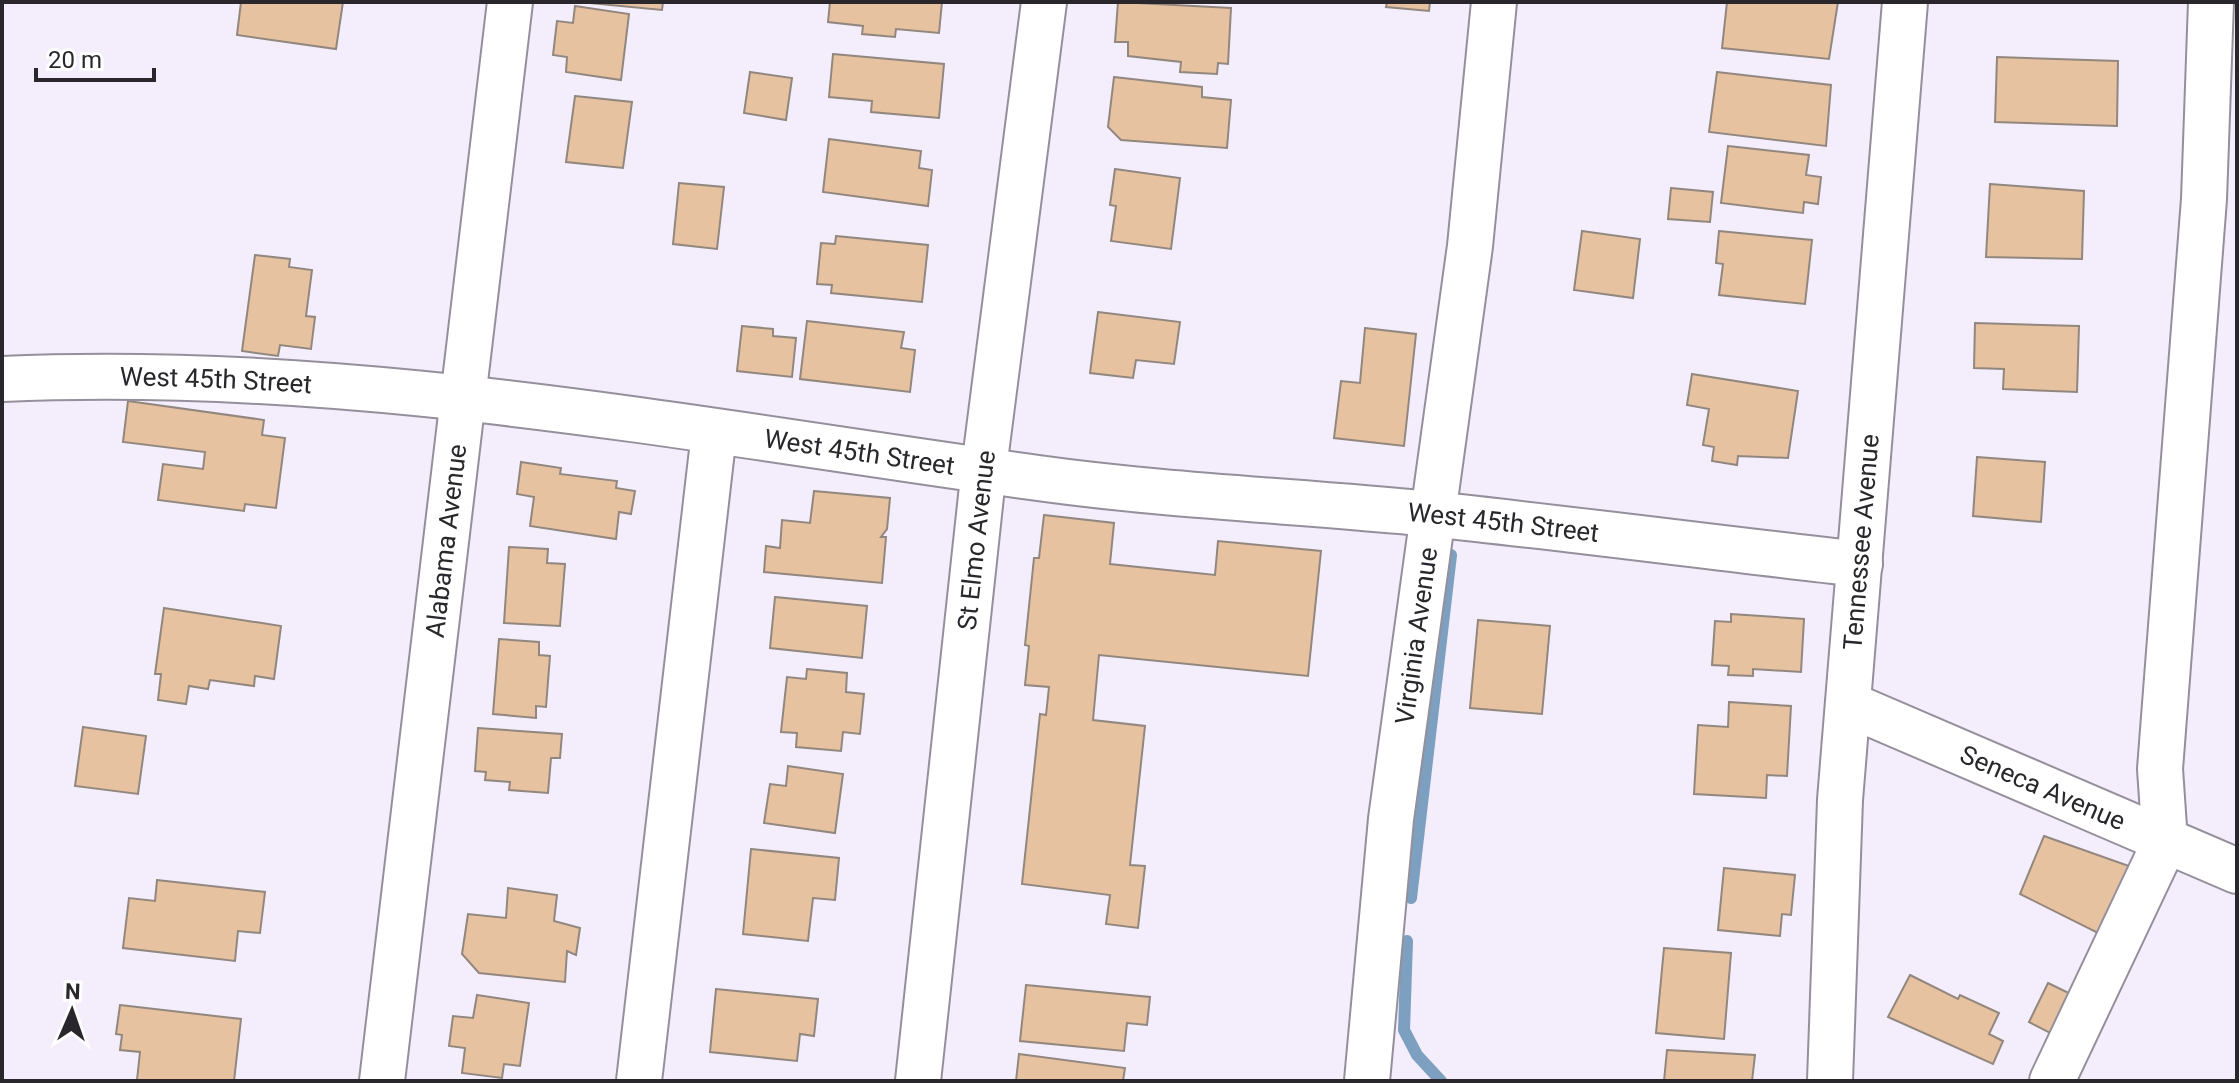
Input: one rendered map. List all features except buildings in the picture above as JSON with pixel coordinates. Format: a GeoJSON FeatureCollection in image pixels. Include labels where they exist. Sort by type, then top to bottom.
{"type":"FeatureCollection","features":[{"type":"Feature","properties":{"kind":"street","name":"Alabama Avenue"},"geometry":{"type":"LineString","coordinates":[[382,1081],[510,2]]}},
{"type":"Feature","properties":{"kind":"street","name":"St Elmo Avenue"},"geometry":{"type":"LineString","coordinates":[[918,1081],[984,468],[1044,2]]}},
{"type":"Feature","properties":{"kind":"street","name":"Virginia Avenue"},"geometry":{"type":"LineString","coordinates":[[1367,1081],[1391,819],[1470,246],[1494,2]]}},
{"type":"Feature","properties":{"kind":"street","name":"Tennessee Avenue"},"geometry":{"type":"LineString","coordinates":[[1830,1081],[1840,800],[1905,2]]}},
{"type":"Feature","properties":{"kind":"street"},"geometry":{"type":"LineString","coordinates":[[2052,1081],[2165,842],[2160,769],[2204,199],[2211,2]]}},
{"type":"Feature","properties":{"kind":"street","name":"West 45th Street"},"geometry":{"type":"LineString","coordinates":[[2,379],[87,375],[271,379],[464,399],[984,468],[1038,478],[1435,515],[1860,564]]}},
{"type":"Feature","properties":{"kind":"street"},"geometry":{"type":"LineString","coordinates":[[639,1081],[714,433]]}},
{"type":"Feature","properties":{"kind":"street","name":"Seneca Avenue"},"geometry":{"type":"LineString","coordinates":[[1848,704],[2237,871]]}},
{"type":"Feature","properties":{"kind":"waterway"},"geometry":{"type":"LineString","coordinates":[[1411,898],[1451,555]]}},
{"type":"Feature","properties":{"kind":"waterway"},"geometry":{"type":"LineString","coordinates":[[1407,941],[1404,1030],[1417,1055],[1441,1081]]}}]}
